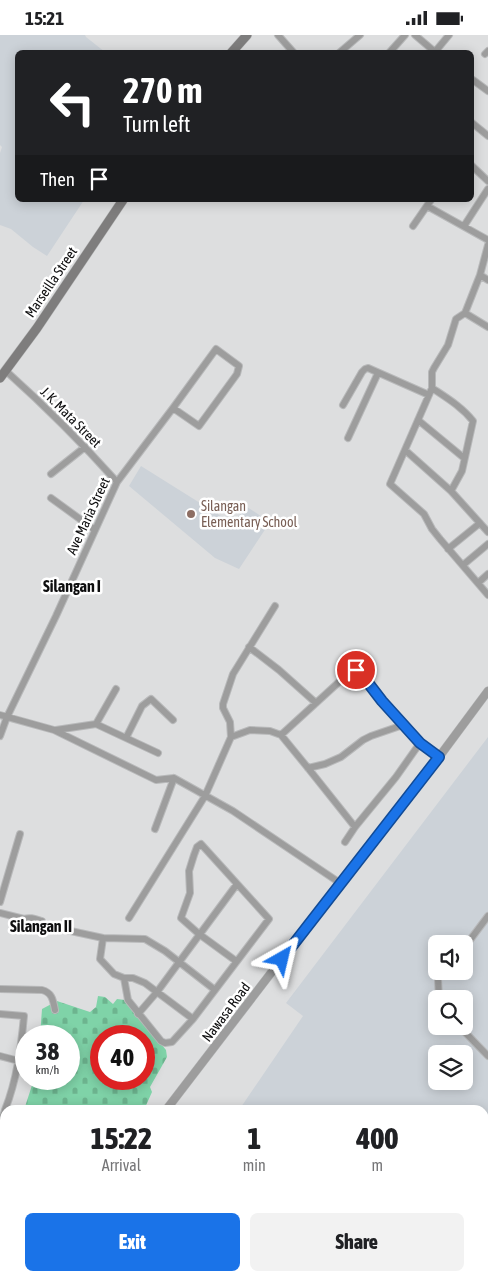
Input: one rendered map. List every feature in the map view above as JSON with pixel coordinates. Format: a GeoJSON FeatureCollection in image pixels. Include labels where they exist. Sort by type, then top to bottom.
{"type":"FeatureCollection","features":[{"type":"Feature","properties":{"kind":"main road"},"geometry":{"type":"LineString","coordinates":[[234,50],[247,35]]}},
{"type":"Feature","properties":{"kind":"main road","name":"Marseilla Street"},"geometry":{"type":"LineString","coordinates":[[3,375],[122,202]]}},
{"type":"Feature","properties":{"kind":"street"},"geometry":{"type":"LineString","coordinates":[[278,35],[291,50]]}},
{"type":"Feature","properties":{"kind":"street"},"geometry":{"type":"LineString","coordinates":[[342,50],[360,35]]}},
{"type":"Feature","properties":{"kind":"street"},"geometry":{"type":"LineString","coordinates":[[392,50],[405,35]]}},
{"type":"Feature","properties":{"kind":"street"},"geometry":{"type":"LineString","coordinates":[[415,35],[432,50]]}},
{"type":"Feature","properties":{"kind":"street"},"geometry":{"type":"LineString","coordinates":[[436,50],[450,35]]}},
{"type":"Feature","properties":{"kind":"street"},"geometry":{"type":"LineString","coordinates":[[474,82],[488,91]]}},
{"type":"Feature","properties":{"kind":"street"},"geometry":{"type":"LineString","coordinates":[[474,124],[488,137]]}},
{"type":"Feature","properties":{"kind":"street"},"geometry":{"type":"LineString","coordinates":[[474,168],[488,181]]}},
{"type":"Feature","properties":{"kind":"street"},"geometry":{"type":"LineString","coordinates":[[464,226],[488,189]]}},
{"type":"Feature","properties":{"kind":"street"},"geometry":{"type":"LineString","coordinates":[[413,226],[429,203],[488,240]]}},
{"type":"Feature","properties":{"kind":"street"},"geometry":{"type":"LineString","coordinates":[[488,245],[480,275],[465,313],[456,319],[448,345],[432,372],[432,388],[390,484],[424,514],[432,529],[488,595]]}},
{"type":"Feature","properties":{"kind":"street"},"geometry":{"type":"LineString","coordinates":[[480,275],[488,281]]}},
{"type":"Feature","properties":{"kind":"street"},"geometry":{"type":"LineString","coordinates":[[465,313],[488,327]]}},
{"type":"Feature","properties":{"kind":"street","name":"Ave Maria Street"},"geometry":{"type":"LineString","coordinates":[[0,736],[4,716],[56,616],[117,482],[216,349],[238,366],[237,374],[199,426],[173,408]]}},
{"type":"Feature","properties":{"kind":"street"},"geometry":{"type":"LineString","coordinates":[[343,405],[365,369],[368,368],[429,395]]}},
{"type":"Feature","properties":{"kind":"street"},"geometry":{"type":"LineString","coordinates":[[348,438],[378,373]]}},
{"type":"Feature","properties":{"kind":"street","name":"J. K. Mata Street"},"geometry":{"type":"LineString","coordinates":[[3,375],[46,408],[117,482]]}},
{"type":"Feature","properties":{"kind":"street"},"geometry":{"type":"LineString","coordinates":[[432,388],[467,413],[473,421],[462,471],[451,491]]}},
{"type":"Feature","properties":{"kind":"street"},"geometry":{"type":"LineString","coordinates":[[418,420],[464,458]]}},
{"type":"Feature","properties":{"kind":"street"},"geometry":{"type":"LineString","coordinates":[[51,475],[85,447]]}},
{"type":"Feature","properties":{"kind":"street"},"geometry":{"type":"LineString","coordinates":[[405,450],[451,491],[488,532]]}},
{"type":"Feature","properties":{"kind":"street"},"geometry":{"type":"LineString","coordinates":[[51,498],[95,530]]}},
{"type":"Feature","properties":{"kind":"street"},"geometry":{"type":"LineString","coordinates":[[448,549],[480,523]]}},
{"type":"Feature","properties":{"kind":"street"},"geometry":{"type":"LineString","coordinates":[[463,565],[488,544]]}},
{"type":"Feature","properties":{"kind":"street"},"geometry":{"type":"LineString","coordinates":[[478,583],[488,573]]}},
{"type":"Feature","properties":{"kind":"street"},"geometry":{"type":"LineString","coordinates":[[129,918],[205,796],[231,737],[230,722],[223,704],[233,674],[275,606]]}},
{"type":"Feature","properties":{"kind":"street"},"geometry":{"type":"LineString","coordinates":[[249,647],[279,670],[316,703]]}},
{"type":"Feature","properties":{"kind":"street"},"geometry":{"type":"LineString","coordinates":[[281,735],[351,671],[358,670],[403,725],[420,743],[439,757]]}},
{"type":"Feature","properties":{"kind":"street"},"geometry":{"type":"LineString","coordinates":[[96,724],[116,689]]}},
{"type":"Feature","properties":{"kind":"street","name":"Nawasa Road"},"geometry":{"type":"LineString","coordinates":[[170,1105],[488,691]]}},
{"type":"Feature","properties":{"kind":"street"},"geometry":{"type":"LineString","coordinates":[[126,738],[142,705],[151,699],[173,720]]}},
{"type":"Feature","properties":{"kind":"street"},"geometry":{"type":"LineString","coordinates":[[4,716],[54,730],[156,780],[174,778],[236,813],[340,883]]}},
{"type":"Feature","properties":{"kind":"street"},"geometry":{"type":"LineString","coordinates":[[54,730],[96,724],[158,753]]}},
{"type":"Feature","properties":{"kind":"street"},"geometry":{"type":"LineString","coordinates":[[308,768],[325,764],[341,757],[363,740],[403,725]]}},
{"type":"Feature","properties":{"kind":"street"},"geometry":{"type":"LineString","coordinates":[[231,737],[250,730],[270,731],[281,735],[355,827]]}},
{"type":"Feature","properties":{"kind":"street"},"geometry":{"type":"LineString","coordinates":[[345,842],[420,743]]}},
{"type":"Feature","properties":{"kind":"street"},"geometry":{"type":"LineString","coordinates":[[155,829],[174,778]]}},
{"type":"Feature","properties":{"kind":"street"},"geometry":{"type":"LineString","coordinates":[[0,902],[20,834]]}},
{"type":"Feature","properties":{"kind":"street"},"geometry":{"type":"LineString","coordinates":[[124,979],[128,1000],[160,1041],[165,1043],[172,1042],[193,1019],[269,919],[200,844],[197,847],[189,871],[190,893],[181,918],[199,934],[236,961]]}},
{"type":"Feature","properties":{"kind":"street"},"geometry":{"type":"LineString","coordinates":[[138,1013],[157,991],[237,884]]}},
{"type":"Feature","properties":{"kind":"street"},"geometry":{"type":"LineString","coordinates":[[0,913],[24,919],[35,919],[42,921],[44,925],[103,938],[145,939],[165,951],[215,990]]}},
{"type":"Feature","properties":{"kind":"street"},"geometry":{"type":"LineString","coordinates":[[473,936],[488,916]]}},
{"type":"Feature","properties":{"kind":"street"},"geometry":{"type":"LineString","coordinates":[[103,938],[100,959],[114,974],[124,979],[133,978],[145,983],[193,1019]]}},
{"type":"Feature","properties":{"kind":"street"},"geometry":{"type":"LineString","coordinates":[[0,989],[47,991],[53,997],[55,1010]]}},
{"type":"Feature","properties":{"kind":"street"},"geometry":{"type":"LineString","coordinates":[[0,1014],[24,1016],[23,1025]]}},
{"type":"Feature","properties":{"kind":"street"},"geometry":{"type":"LineString","coordinates":[[468,1035],[488,1056]]}},
{"type":"Feature","properties":{"kind":"street"},"geometry":{"type":"LineString","coordinates":[[0,1056],[15,1060]]}},
{"type":"Feature","properties":{"kind":"street"},"geometry":{"type":"LineString","coordinates":[[7,1105],[15,1079]]}},
{"type":"Feature","properties":{"kind":"shaded area"},"geometry":{"type":"Polygon","coordinates":[[[0,35],[85,35],[102,50],[15,50],[15,202],[83,202],[47,256],[11,229],[0,225],[0,153],[2,147],[0,145],[0,35]]]}},
{"type":"Feature","properties":{"kind":"shaded area","name":"Silangan Elementary School"},"geometry":{"type":"Polygon","coordinates":[[[141,466],[232,523],[247,507],[270,522],[239,569],[215,558],[129,486],[141,466]]]}},
{"type":"Feature","properties":{"kind":"shaded area"},"geometry":{"type":"Polygon","coordinates":[[[488,737],[488,1105],[242,1105],[303,1016],[286,1003],[488,737]]]}},
{"type":"Feature","properties":{"kind":"green space"},"geometry":{"type":"Polygon","coordinates":[[[98,996],[105,997],[113,1004],[117,999],[125,1000],[146,1025],[90,1025],[90,1090],[151,1090],[146,1105],[26,1105],[30,1090],[80,1090],[80,1025],[41,1025],[42,1009],[57,1001],[90,1012],[96,1007],[98,996]]]}},
{"type":"Feature","properties":{"kind":"green space"},"geometry":{"type":"Polygon","coordinates":[[[155,1037],[166,1050],[167,1057],[155,1078],[155,1037]]]}},
{"type":"Feature","properties":{"kind":"place","name":"Silangan Elementary School"},"geometry":{"type":"Point","coordinates":[191,514]}},
{"type":"Feature","properties":{"kind":"district","name":"Silangan I"},"geometry":{"type":"Point","coordinates":[72,586]}},
{"type":"Feature","properties":{"kind":"district","name":"Silangan II"},"geometry":{"type":"Point","coordinates":[41,926]}},
{"type":"Feature","properties":{"kind":"route"},"geometry":{"type":"LineString","coordinates":[[282,959],[439,757],[420,743],[382,701],[359,671],[356,670]]}}]}
